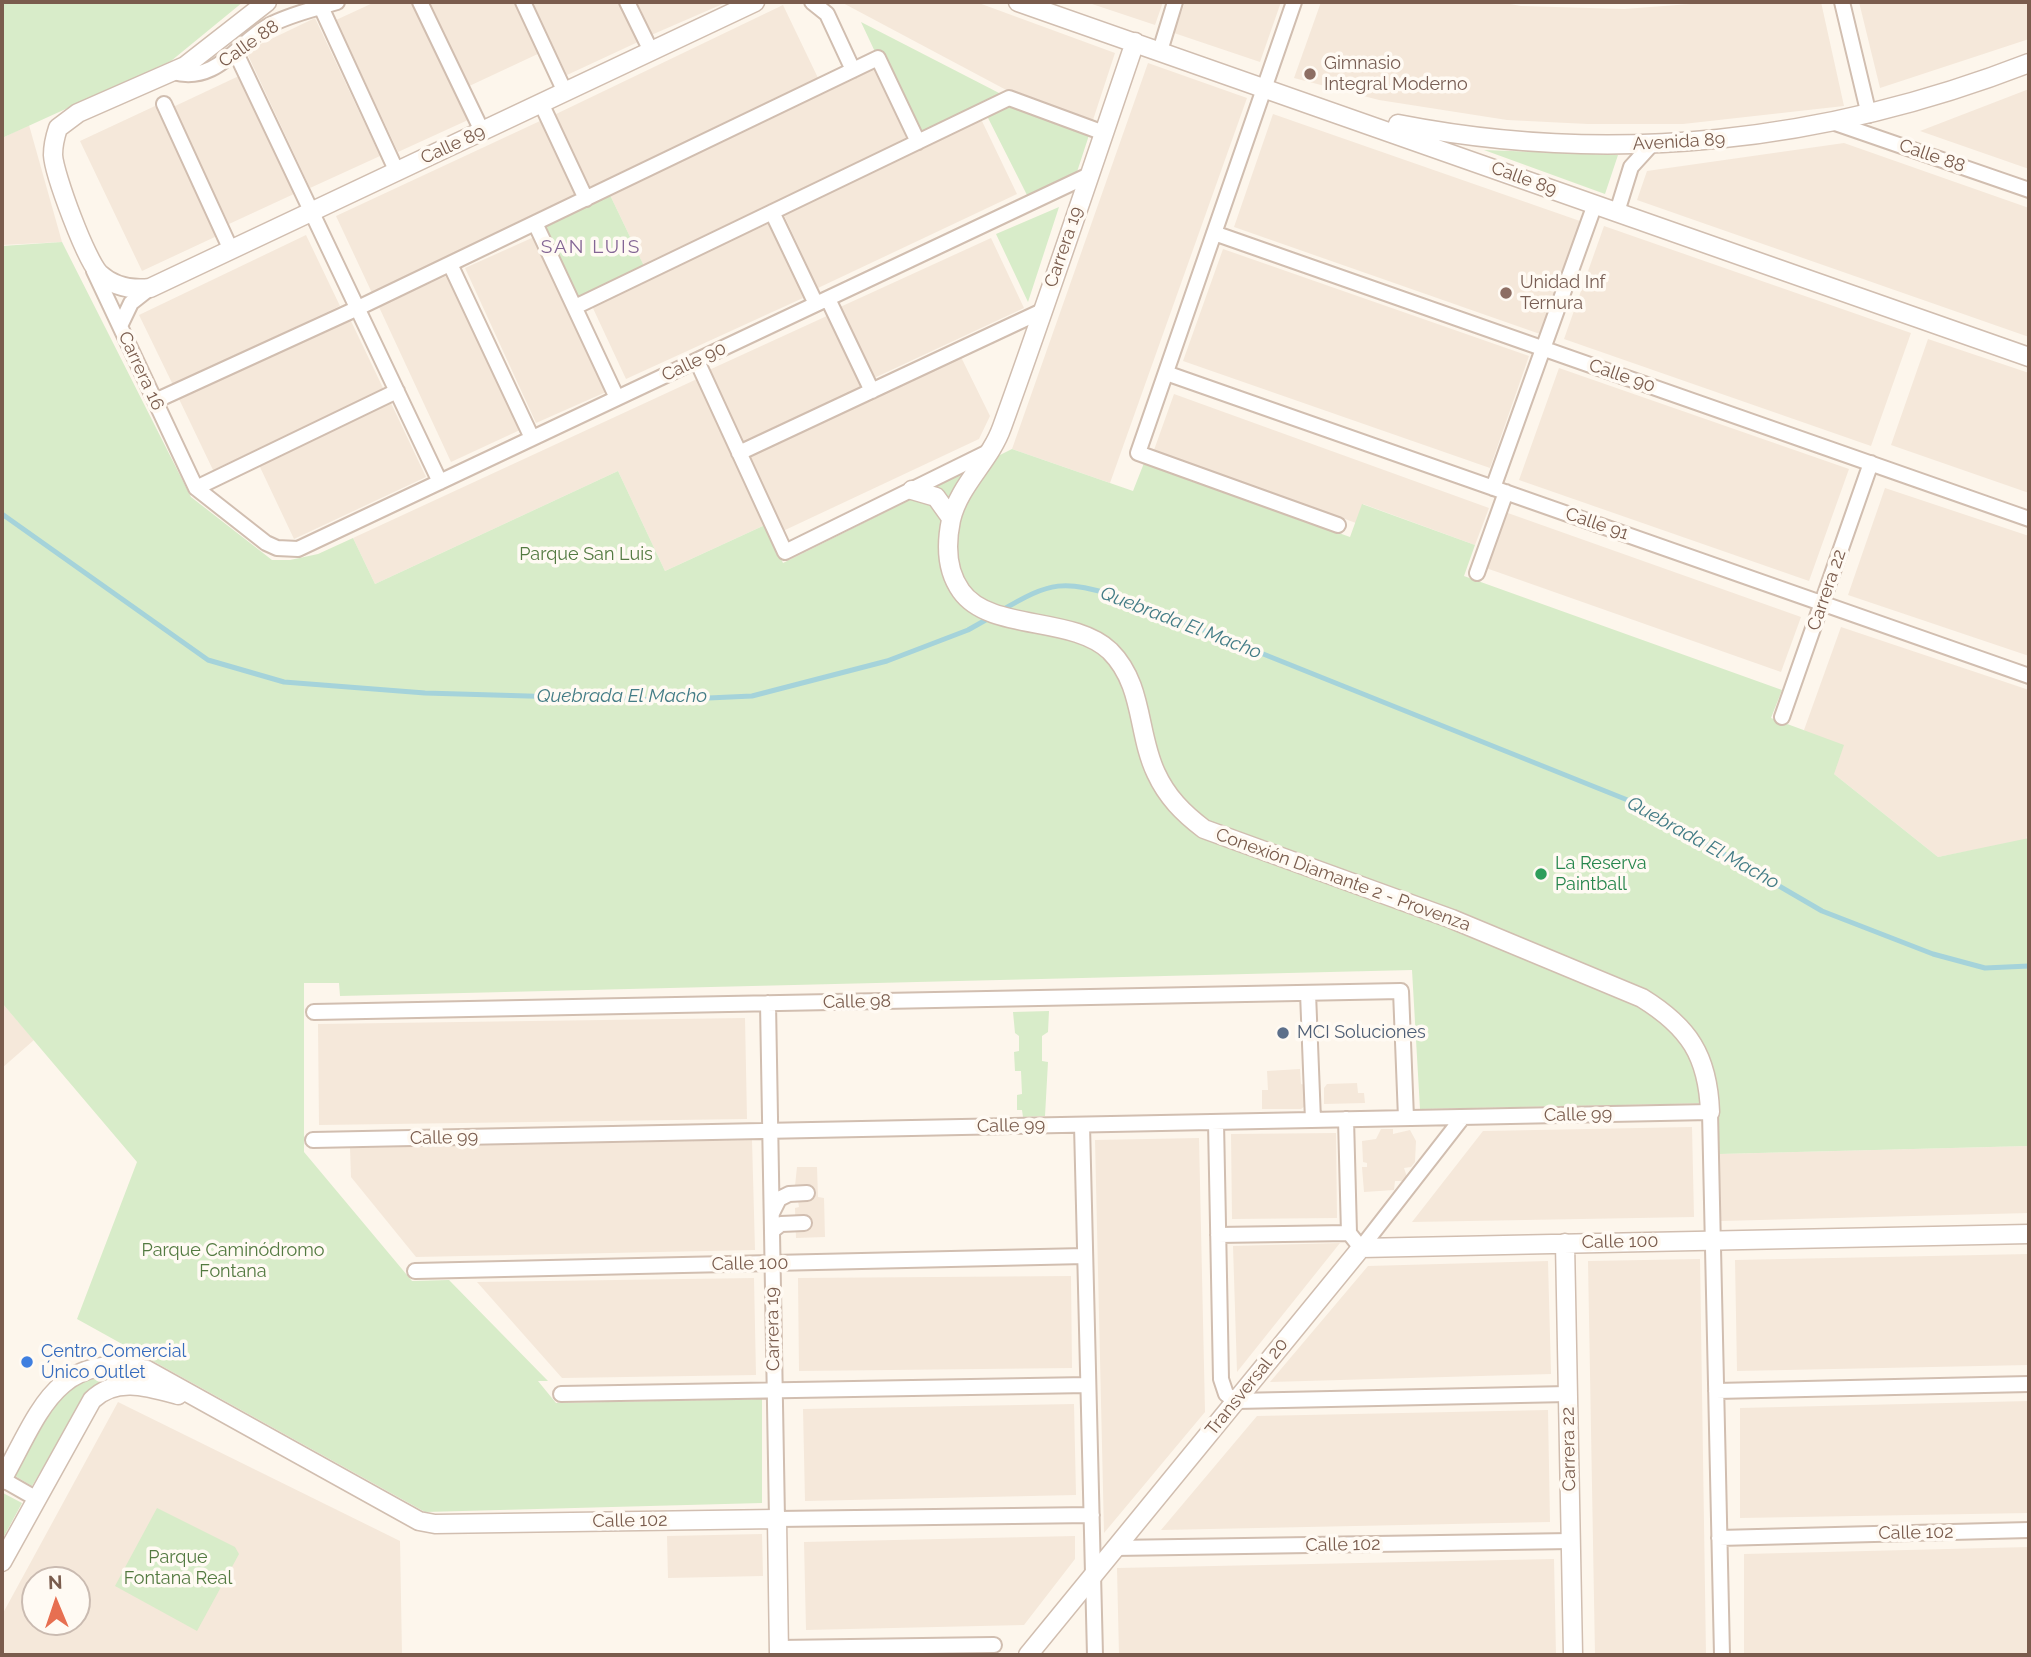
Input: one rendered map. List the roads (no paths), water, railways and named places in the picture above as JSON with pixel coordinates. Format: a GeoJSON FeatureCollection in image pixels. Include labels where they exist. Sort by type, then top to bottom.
{"type":"FeatureCollection","features":[{"type":"Feature","properties":{"kind":"street"},"geometry":{"type":"LineString","coordinates":[[173,72],[212,48],[267,2]]}},
{"type":"Feature","properties":{"kind":"street","name":"Calle 88"},"geometry":{"type":"LineString","coordinates":[[54,138],[65,120],[78,113],[173,72],[198,75],[236,53],[269,26],[337,2]]}},
{"type":"Feature","properties":{"kind":"street"},"geometry":{"type":"LineString","coordinates":[[419,2],[482,131]]}},
{"type":"Feature","properties":{"kind":"street"},"geometry":{"type":"LineString","coordinates":[[523,2],[565,92]]}},
{"type":"Feature","properties":{"kind":"street"},"geometry":{"type":"LineString","coordinates":[[627,2],[651,51]]}},
{"type":"Feature","properties":{"kind":"street"},"geometry":{"type":"LineString","coordinates":[[812,2],[827,14],[853,70]]}},
{"type":"Feature","properties":{"kind":"street","name":"Calle 89"},"geometry":{"type":"LineString","coordinates":[[1018,2],[1055,8],[1160,51],[2029,357]]}},
{"type":"Feature","properties":{"kind":"street"},"geometry":{"type":"LineString","coordinates":[[1160,51],[1175,2]]}},
{"type":"Feature","properties":{"kind":"street"},"geometry":{"type":"LineString","coordinates":[[1294,2],[1138,453],[1338,525]]}},
{"type":"Feature","properties":{"kind":"street"},"geometry":{"type":"LineString","coordinates":[[1842,2],[1869,115]]}},
{"type":"Feature","properties":{"kind":"street","name":"Calle 89"},"geometry":{"type":"LineString","coordinates":[[120,326],[131,303],[150,288],[745,4]]}},
{"type":"Feature","properties":{"kind":"street"},"geometry":{"type":"LineString","coordinates":[[321,7],[397,172]]}},
{"type":"Feature","properties":{"kind":"street","name":"Carrera 19"},"geometry":{"type":"LineString","coordinates":[[990,451],[1001,431],[1135,42]]}},
{"type":"Feature","properties":{"kind":"street"},"geometry":{"type":"LineString","coordinates":[[236,53],[440,482]]}},
{"type":"Feature","properties":{"kind":"street"},"geometry":{"type":"LineString","coordinates":[[155,401],[358,308],[878,58],[918,142]]}},
{"type":"Feature","properties":{"kind":"street","name":"Avenida 89"},"geometry":{"type":"LineString","coordinates":[[1321,106],[1430,131],[1485,138],[1582,145],[1651,145],[1743,138],[1835,123],[1951,92],[2029,63]]}},
{"type":"Feature","properties":{"kind":"street"},"geometry":{"type":"LineString","coordinates":[[575,307],[1009,98],[1104,134]]}},
{"type":"Feature","properties":{"kind":"street"},"geometry":{"type":"LineString","coordinates":[[541,103],[586,199]]}},
{"type":"Feature","properties":{"kind":"street"},"geometry":{"type":"LineString","coordinates":[[164,104],[231,250]]}},
{"type":"Feature","properties":{"kind":"street","name":"Calle 88"},"geometry":{"type":"LineString","coordinates":[[1835,123],[2029,190]]}},
{"type":"Feature","properties":{"kind":"street","name":"Carrera 16"},"geometry":{"type":"LineString","coordinates":[[54,138],[56,174],[92,266],[196,488],[266,543],[277,548],[298,549]]}},
{"type":"Feature","properties":{"kind":"street"},"geometry":{"type":"LineString","coordinates":[[1617,212],[1631,167],[1651,145]]}},
{"type":"Feature","properties":{"kind":"street","name":"Calle 90"},"geometry":{"type":"LineString","coordinates":[[298,549],[1089,175]]}},
{"type":"Feature","properties":{"kind":"street"},"geometry":{"type":"LineString","coordinates":[[1477,573],[1499,490],[1543,348],[1595,204]]}},
{"type":"Feature","properties":{"kind":"street"},"geometry":{"type":"LineString","coordinates":[[772,212],[872,391]]}},
{"type":"Feature","properties":{"kind":"street"},"geometry":{"type":"LineString","coordinates":[[535,223],[617,398]]}},
{"type":"Feature","properties":{"kind":"street","name":"Calle 90"},"geometry":{"type":"LineString","coordinates":[[1214,233],[2029,519]]}},
{"type":"Feature","properties":{"kind":"street"},"geometry":{"type":"LineString","coordinates":[[450,264],[532,439]]}},
{"type":"Feature","properties":{"kind":"street"},"geometry":{"type":"LineString","coordinates":[[92,266],[118,286],[150,288]]}},
{"type":"Feature","properties":{"kind":"street"},"geometry":{"type":"LineString","coordinates":[[739,453],[1042,311]]}},
{"type":"Feature","properties":{"kind":"street"},"geometry":{"type":"LineString","coordinates":[[697,361],[785,552],[990,451]]}},
{"type":"Feature","properties":{"kind":"street","name":"Calle 91"},"geometry":{"type":"LineString","coordinates":[[1166,373],[2029,676]]}},
{"type":"Feature","properties":{"kind":"street"},"geometry":{"type":"LineString","coordinates":[[196,488],[397,391]]}},
{"type":"Feature","properties":{"kind":"street","name":"Conexión Diamante 2 - Provenza"},"geometry":{"type":"LineString","coordinates":[[990,451],[958,499],[951,518],[947,543],[950,568],[969,601],[1009,617],[1076,632],[1095,640],[1111,652],[1135,693],[1155,772],[1174,803],[1204,829],[1452,919],[1642,998],[1665,1013],[1689,1037],[1705,1073],[1710,1112]]}},
{"type":"Feature","properties":{"kind":"street","name":"Carrera 22"},"geometry":{"type":"LineString","coordinates":[[1783,717],[1871,463]]}},
{"type":"Feature","properties":{"kind":"street"},"geometry":{"type":"LineString","coordinates":[[912,490],[936,497],[951,518]]}},
{"type":"Feature","properties":{"kind":"street","name":"Calle 98"},"geometry":{"type":"LineString","coordinates":[[314,1012],[1401,991],[1406,1118]]}},
{"type":"Feature","properties":{"kind":"street"},"geometry":{"type":"LineString","coordinates":[[1308,993],[1313,1120]]}},
{"type":"Feature","properties":{"kind":"street","name":"Carrera 19"},"geometry":{"type":"LineString","coordinates":[[768,1003],[779,1652]]}},
{"type":"Feature","properties":{"kind":"street"},"geometry":{"type":"LineString","coordinates":[[1710,1112],[1722,1655]]}},
{"type":"Feature","properties":{"kind":"street","name":"Calle 99"},"geometry":{"type":"LineString","coordinates":[[313,1140],[1710,1112]]}},
{"type":"Feature","properties":{"kind":"street","name":"Transversal 20"},"geometry":{"type":"LineString","coordinates":[[1028,1655],[1361,1248],[1463,1117]]}},
{"type":"Feature","properties":{"kind":"street"},"geometry":{"type":"LineString","coordinates":[[1346,1119],[1349,1233],[1361,1248]]}},
{"type":"Feature","properties":{"kind":"street"},"geometry":{"type":"LineString","coordinates":[[1216,1122],[1221,1379],[1226,1394],[1236,1401],[1568,1394]]}},
{"type":"Feature","properties":{"kind":"street"},"geometry":{"type":"LineString","coordinates":[[1082,1125],[1095,1655]]}},
{"type":"Feature","properties":{"kind":"street"},"geometry":{"type":"LineString","coordinates":[[772,1214],[779,1199],[807,1193]]}},
{"type":"Feature","properties":{"kind":"street"},"geometry":{"type":"LineString","coordinates":[[772,1231],[780,1224],[804,1223]]}},
{"type":"Feature","properties":{"kind":"street"},"geometry":{"type":"LineString","coordinates":[[1218,1236],[1349,1233]]}},
{"type":"Feature","properties":{"kind":"street","name":"Calle 100"},"geometry":{"type":"LineString","coordinates":[[1361,1248],[2029,1234]]}},
{"type":"Feature","properties":{"kind":"street","name":"Carrera 22"},"geometry":{"type":"LineString","coordinates":[[1565,1243],[1573,1655]]}},
{"type":"Feature","properties":{"kind":"street","name":"Calle 100"},"geometry":{"type":"LineString","coordinates":[[415,1271],[1085,1256]]}},
{"type":"Feature","properties":{"kind":"street"},"geometry":{"type":"LineString","coordinates":[[37,1499],[2,1480],[49,1397],[59,1386],[92,1367],[110,1364],[148,1370],[200,1401]]}},
{"type":"Feature","properties":{"kind":"street"},"geometry":{"type":"LineString","coordinates":[[1716,1391],[2029,1384]]}},
{"type":"Feature","properties":{"kind":"street"},"geometry":{"type":"LineString","coordinates":[[2,1562],[92,1399],[100,1392],[119,1385],[132,1386],[200,1401]]}},
{"type":"Feature","properties":{"kind":"street"},"geometry":{"type":"LineString","coordinates":[[561,1394],[1088,1385]]}},
{"type":"Feature","properties":{"kind":"street","name":"Calle 102"},"geometry":{"type":"LineString","coordinates":[[200,1401],[409,1517],[427,1523],[1091,1515]]}},
{"type":"Feature","properties":{"kind":"street","name":"Calle 102"},"geometry":{"type":"LineString","coordinates":[[1719,1538],[2029,1530]]}},
{"type":"Feature","properties":{"kind":"street","name":"Calle 102"},"geometry":{"type":"LineString","coordinates":[[1114,1548],[1571,1541]]}},
{"type":"Feature","properties":{"kind":"street"},"geometry":{"type":"LineString","coordinates":[[779,1652],[994,1645]]}},
{"type":"Feature","properties":{"kind":"waterway","name":"Quebrada El Macho"},"geometry":{"type":"LineString","coordinates":[[2,514],[208,660],[284,682],[425,693],[665,700],[752,696],[887,661],[968,630],[991,617]]}},
{"type":"Feature","properties":{"kind":"waterway","name":"Quebrada El Macho"},"geometry":{"type":"LineString","coordinates":[[999,612],[1033,594],[1058,586],[1085,588],[1121,597],[1640,805],[1822,911],[1933,954],[1985,968],[2029,966]]}},
{"type":"Feature","properties":{"kind":"place","name":"Gimnasio Integral Moderno"},"geometry":{"type":"Point","coordinates":[1310,74]}},
{"type":"Feature","properties":{"kind":"place","name":"Unidad Inf Ternura"},"geometry":{"type":"Point","coordinates":[1506,293]}},
{"type":"Feature","properties":{"kind":"place","name":"La Reserva Paintball"},"geometry":{"type":"Point","coordinates":[1541,874]}},
{"type":"Feature","properties":{"kind":"place","name":"MCI Soluciones"},"geometry":{"type":"Point","coordinates":[1283,1033]}},
{"type":"Feature","properties":{"kind":"place","name":"Centro Comercial Único Outlet"},"geometry":{"type":"Point","coordinates":[27,1362]}},
{"type":"Feature","properties":{"kind":"district","name":"SAN LUIS"},"geometry":{"type":"Point","coordinates":[591,247]}},
{"type":"Feature","properties":{"kind":"park label","name":"Parque San Luis"},"geometry":{"type":"Point","coordinates":[586,555]}},
{"type":"Feature","properties":{"kind":"park label","name":"Parque Caminódromo Fontana"},"geometry":{"type":"Point","coordinates":[233,1261]}},
{"type":"Feature","properties":{"kind":"park label","name":"Parque Fontana Real"},"geometry":{"type":"Point","coordinates":[178,1568]}}]}
